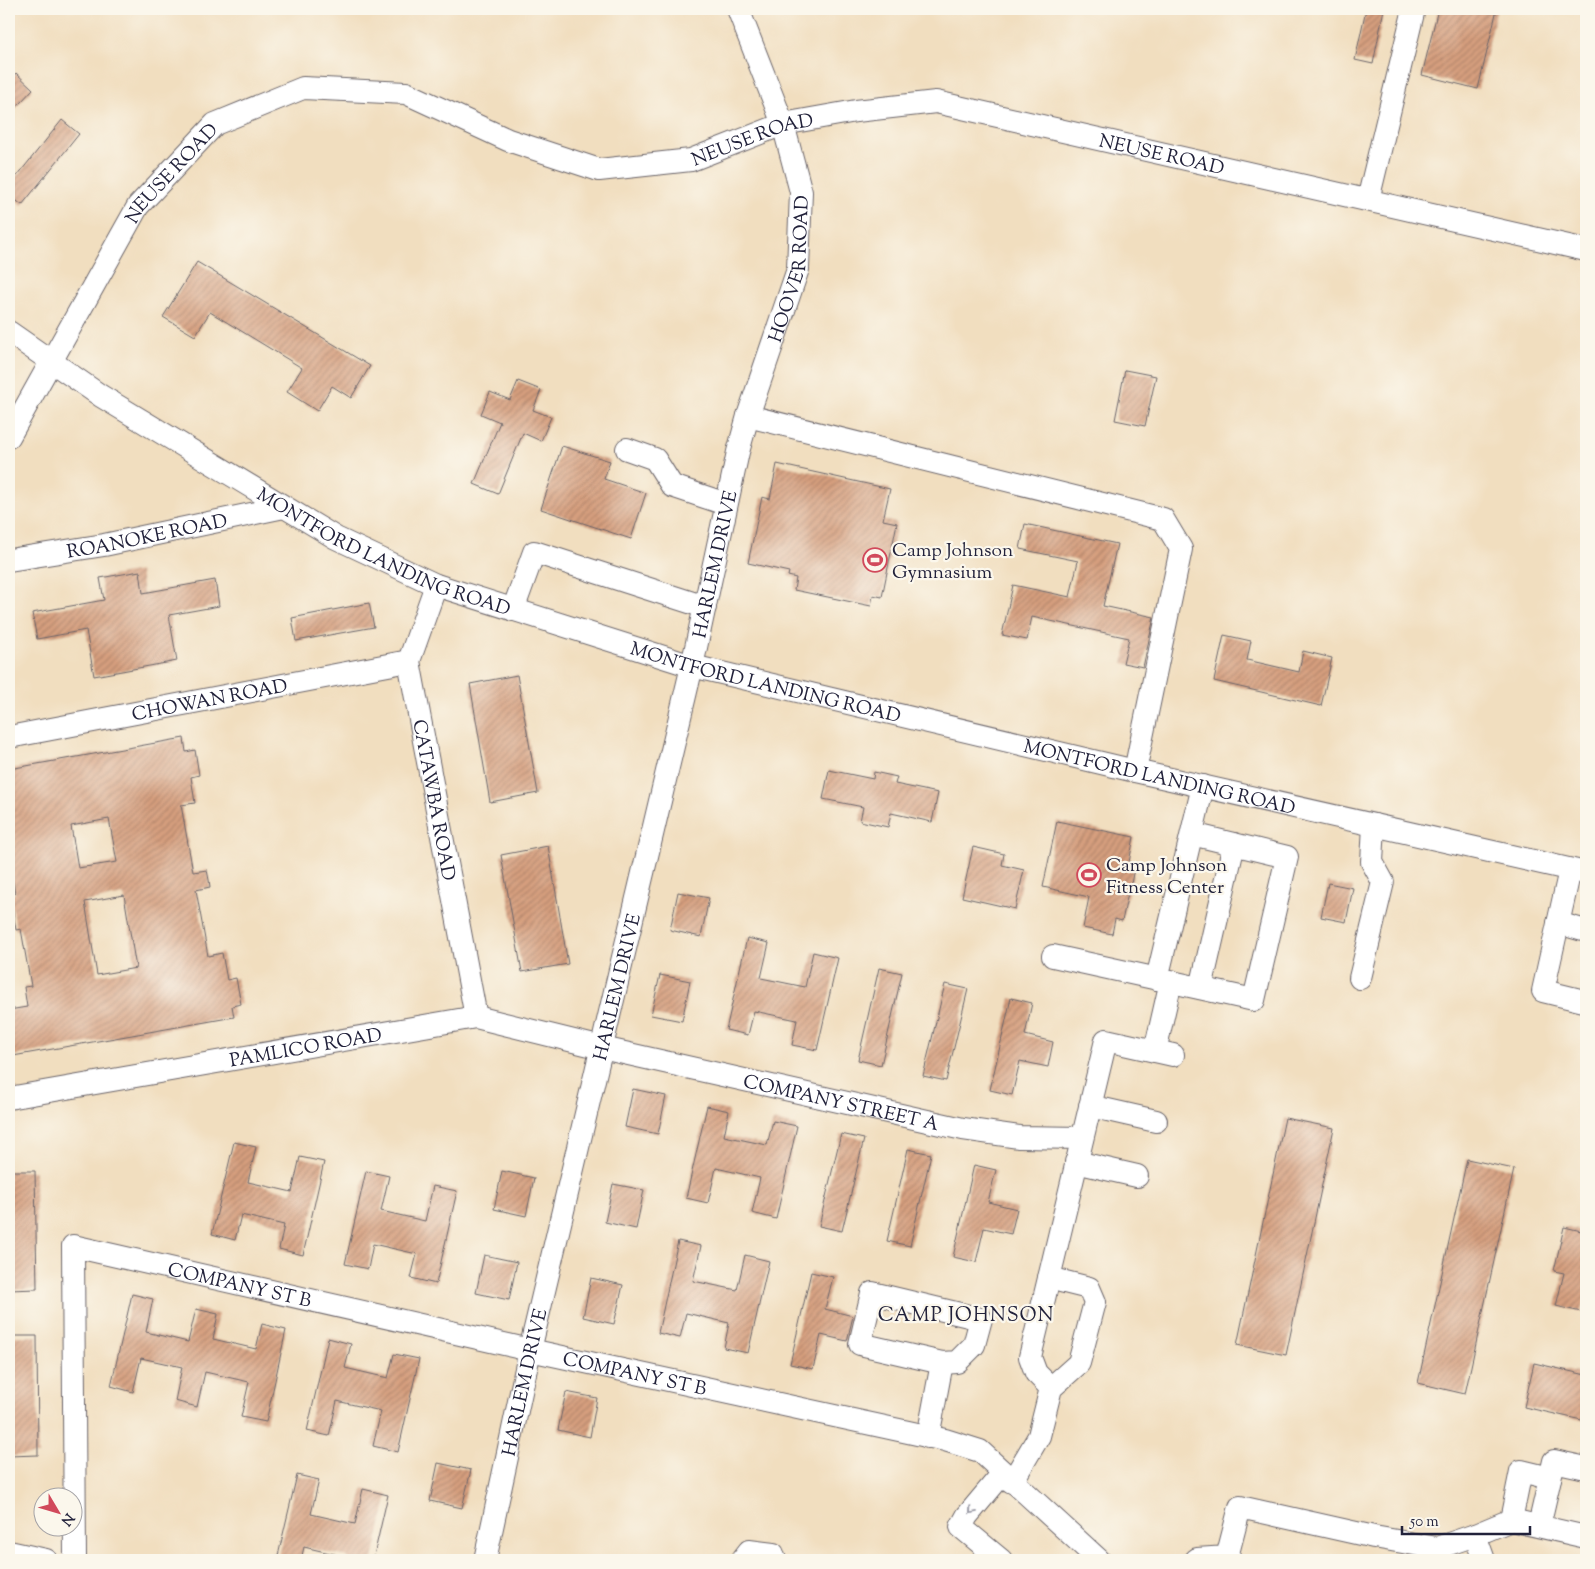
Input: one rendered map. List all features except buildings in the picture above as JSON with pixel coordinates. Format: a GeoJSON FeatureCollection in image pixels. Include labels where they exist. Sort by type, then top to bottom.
{"type":"FeatureCollection","features":[{"type":"Feature","properties":{"kind":"street","name":"HOOVER ROAD"},"geometry":{"type":"LineString","coordinates":[[738,9],[784,124],[800,192],[798,269],[748,416]]}},
{"type":"Feature","properties":{"kind":"street"},"geometry":{"type":"LineString","coordinates":[[1368,200],[1414,9]]}},
{"type":"Feature","properties":{"kind":"street","name":"NEUSE ROAD"},"geometry":{"type":"LineString","coordinates":[[9,437],[138,206],[215,124],[303,88],[406,93],[508,140],[598,170],[692,160],[784,124],[856,111],[936,102],[1586,250]]}},
{"type":"Feature","properties":{"kind":"street","name":"MONTFORD LANDING ROAD"},"geometry":{"type":"LineString","coordinates":[[9,332],[101,396],[336,538],[436,585],[692,666],[1135,771],[1578,872]]}},
{"type":"Feature","properties":{"kind":"street"},"geometry":{"type":"LineString","coordinates":[[748,416],[1163,519],[1181,549],[1135,771]]}},
{"type":"Feature","properties":{"kind":"street","name":"HARLEM DRIVE"},"geometry":{"type":"LineString","coordinates":[[485,1560],[530,1350],[692,666],[726,504],[748,416]]}},
{"type":"Feature","properties":{"kind":"street"},"geometry":{"type":"LineString","coordinates":[[627,449],[655,459],[672,486],[726,504]]}},
{"type":"Feature","properties":{"kind":"street","name":"ROANOKE ROAD"},"geometry":{"type":"LineString","coordinates":[[9,560],[104,545],[284,507]]}},
{"type":"Feature","properties":{"kind":"street"},"geometry":{"type":"LineString","coordinates":[[513,610],[534,552],[705,607]]}},
{"type":"Feature","properties":{"kind":"street"},"geometry":{"type":"LineString","coordinates":[[409,661],[436,585]]}},
{"type":"Feature","properties":{"kind":"street","name":"CHOWAN ROAD"},"geometry":{"type":"LineString","coordinates":[[9,737],[409,661]]}},
{"type":"Feature","properties":{"kind":"street","name":"CATAWBA ROAD"},"geometry":{"type":"LineString","coordinates":[[409,661],[476,1017]]}},
{"type":"Feature","properties":{"kind":"street"},"geometry":{"type":"LineString","coordinates":[[1051,1388],[1036,1374],[1030,1356],[1106,1040],[1164,1052],[1164,980],[1192,834],[1204,786]]}},
{"type":"Feature","properties":{"kind":"street"},"geometry":{"type":"LineString","coordinates":[[1360,978],[1383,882],[1372,862],[1374,825]]}},
{"type":"Feature","properties":{"kind":"street"},"geometry":{"type":"LineString","coordinates":[[1053,956],[1254,1000],[1287,857],[1192,834]]}},
{"type":"Feature","properties":{"kind":"street"},"geometry":{"type":"LineString","coordinates":[[1201,988],[1234,844]]}},
{"type":"Feature","properties":{"kind":"street"},"geometry":{"type":"LineString","coordinates":[[1578,872],[1558,923],[1544,991],[1584,1002],[1586,1000]]}},
{"type":"Feature","properties":{"kind":"street"},"geometry":{"type":"LineString","coordinates":[[1558,923],[1586,931]]}},
{"type":"Feature","properties":{"kind":"street","name":"PAMLICO ROAD"},"geometry":{"type":"LineString","coordinates":[[9,1098],[476,1017],[602,1048]]}},
{"type":"Feature","properties":{"kind":"street","name":"COMPANY STREET A"},"geometry":{"type":"LineString","coordinates":[[602,1048],[964,1129],[1020,1137],[1082,1138]]}},
{"type":"Feature","properties":{"kind":"street"},"geometry":{"type":"LineString","coordinates":[[1090,1106],[1156,1121]]}},
{"type":"Feature","properties":{"kind":"street"},"geometry":{"type":"LineString","coordinates":[[1076,1162],[1137,1176]]}},
{"type":"Feature","properties":{"kind":"street","name":"COMPANY ST B"},"geometry":{"type":"LineString","coordinates":[[75,1560],[72,1246],[530,1350],[928,1436],[980,1451],[1100,1560]]}},
{"type":"Feature","properties":{"kind":"street"},"geometry":{"type":"LineString","coordinates":[[1001,1560],[961,1527],[967,1516],[1008,1477],[1039,1436],[1051,1388],[1079,1363],[1095,1302],[1089,1288],[1049,1278]]}},
{"type":"Feature","properties":{"kind":"street"},"geometry":{"type":"LineString","coordinates":[[872,1293],[981,1319],[974,1345],[957,1362],[942,1363],[860,1344],[872,1293]]}},
{"type":"Feature","properties":{"kind":"street"},"geometry":{"type":"LineString","coordinates":[[928,1436],[942,1363]]}},
{"type":"Feature","properties":{"kind":"street"},"geometry":{"type":"LineString","coordinates":[[1539,1526],[1554,1460],[1586,1468]]}},
{"type":"Feature","properties":{"kind":"street"},"geometry":{"type":"LineString","coordinates":[[1510,1520],[1521,1471],[1550,1478]]}},
{"type":"Feature","properties":{"kind":"street"},"geometry":{"type":"LineString","coordinates":[[1196,1560],[1234,1559],[1240,1507],[1374,1537],[1434,1554],[1510,1520],[1586,1537]]}},
{"type":"Feature","properties":{"kind":"street"},"geometry":{"type":"LineString","coordinates":[[1475,1535],[1484,1560]]}},
{"type":"Feature","properties":{"kind":"street"},"geometry":{"type":"LineString","coordinates":[[742,1560],[749,1551],[773,1554],[776,1560]]}},
{"type":"Feature","properties":{"kind":"street"},"geometry":{"type":"LineString","coordinates":[[9,1552],[46,1560]]}},
{"type":"Feature","properties":{"kind":"place","name":"Camp Johnson Gymnasium"},"geometry":{"type":"Point","coordinates":[875,560]}},
{"type":"Feature","properties":{"kind":"place","name":"Camp Johnson Fitness Center"},"geometry":{"type":"Point","coordinates":[1089,875]}},
{"type":"Feature","properties":{"kind":"district","name":"CAMP JOHNSON"},"geometry":{"type":"Point","coordinates":[966,1314]}}]}
